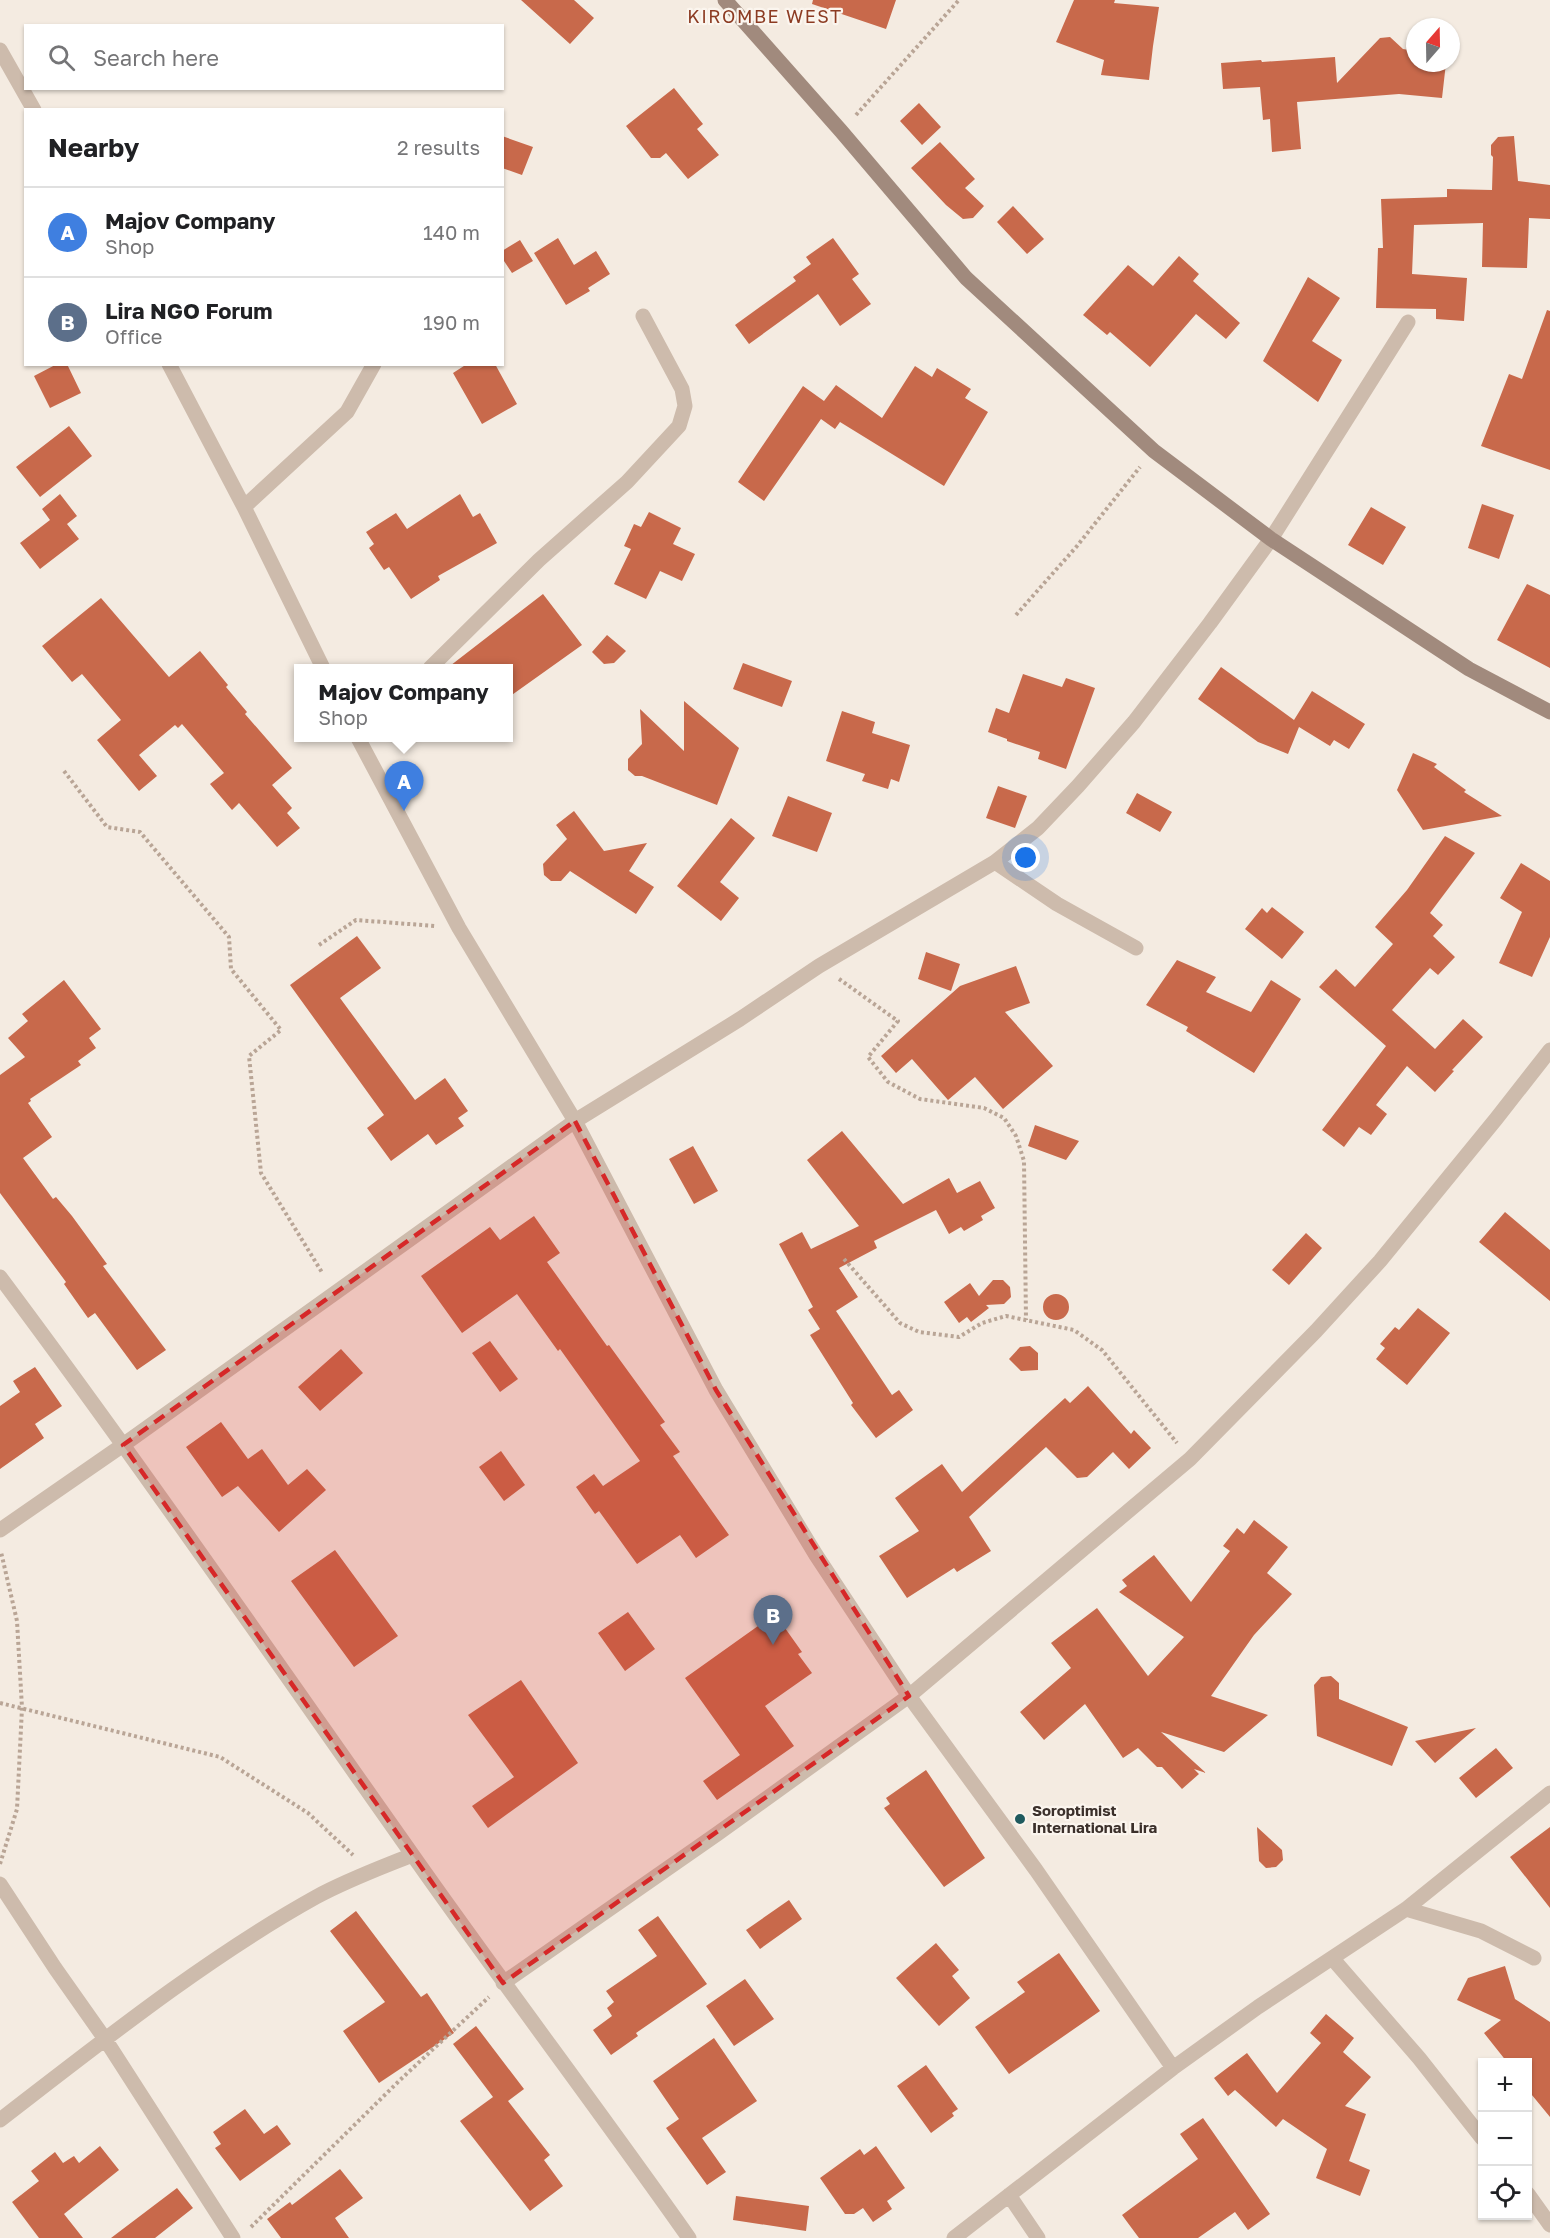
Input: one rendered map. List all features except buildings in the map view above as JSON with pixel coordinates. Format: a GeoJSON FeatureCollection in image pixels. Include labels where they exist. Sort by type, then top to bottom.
{"type":"FeatureCollection","features":[{"type":"Feature","properties":{"kind":"street"},"geometry":{"type":"LineString","coordinates":[[725,0],[841,131],[966,278],[1154,450],[1271,538],[1469,669],[1550,712]]}},
{"type":"Feature","properties":{"kind":"street"},"geometry":{"type":"LineString","coordinates":[[0,50],[33,108]]}},
{"type":"Feature","properties":{"kind":"street"},"geometry":{"type":"LineString","coordinates":[[435,664],[539,560],[627,482],[679,426],[685,406],[682,389],[643,316]]}},
{"type":"Feature","properties":{"kind":"street"},"geometry":{"type":"LineString","coordinates":[[0,1530],[123,1445],[575,1121],[740,1019],[819,966],[995,862],[1038,828],[1134,722],[1210,623],[1271,538],[1408,322]]}},
{"type":"Feature","properties":{"kind":"street"},"geometry":{"type":"LineString","coordinates":[[170,366],[244,507],[321,664]]}},
{"type":"Feature","properties":{"kind":"street"},"geometry":{"type":"LineString","coordinates":[[244,507],[347,412],[373,366]]}},
{"type":"Feature","properties":{"kind":"street"},"geometry":{"type":"LineString","coordinates":[[362,742],[459,928],[575,1121],[716,1390],[816,1555],[909,1696],[1036,1870],[1173,2067]]}},
{"type":"Feature","properties":{"kind":"street"},"geometry":{"type":"LineString","coordinates":[[995,862],[1057,904],[1136,948]]}},
{"type":"Feature","properties":{"kind":"street"},"geometry":{"type":"LineString","coordinates":[[503,1983],[717,1834],[909,1696],[1190,1459],[1316,1331],[1380,1261],[1550,1050]]}},
{"type":"Feature","properties":{"kind":"street"},"geometry":{"type":"LineString","coordinates":[[0,1277],[123,1445],[503,1983],[581,2086],[689,2238]]}},
{"type":"Feature","properties":{"kind":"street"},"geometry":{"type":"LineString","coordinates":[[954,2238],[1173,2067],[1258,2007],[1406,1909],[1550,1793]]}},
{"type":"Feature","properties":{"kind":"street"},"geometry":{"type":"LineString","coordinates":[[0,2120],[105,2039],[265,1928],[318,1896],[412,1855]]}},
{"type":"Feature","properties":{"kind":"street"},"geometry":{"type":"LineString","coordinates":[[0,1884],[105,2039],[233,2238]]}},
{"type":"Feature","properties":{"kind":"street"},"geometry":{"type":"LineString","coordinates":[[1406,1909],[1481,1931],[1534,1958]]}},
{"type":"Feature","properties":{"kind":"street"},"geometry":{"type":"LineString","coordinates":[[1332,1958],[1419,2058],[1478,2133]]}},
{"type":"Feature","properties":{"kind":"street"},"geometry":{"type":"LineString","coordinates":[[1009,2195],[1038,2238]]}},
{"type":"Feature","properties":{"kind":"street"},"geometry":{"type":"LineString","coordinates":[[1532,2201],[1550,2225]]}},
{"type":"Feature","properties":{"kind":"path"},"geometry":{"type":"LineString","coordinates":[[841,131],[959,0]]}},
{"type":"Feature","properties":{"kind":"path"},"geometry":{"type":"LineString","coordinates":[[1016,615],[1077,546],[1154,450]]}},
{"type":"Feature","properties":{"kind":"path"},"geometry":{"type":"LineString","coordinates":[[64,771],[107,827],[140,832],[229,938],[231,969],[281,1030],[249,1056],[261,1173],[335,1293]]}},
{"type":"Feature","properties":{"kind":"path"},"geometry":{"type":"LineString","coordinates":[[319,945],[356,920],[459,928]]}},
{"type":"Feature","properties":{"kind":"path"},"geometry":{"type":"LineString","coordinates":[[819,966],[898,1021],[868,1057],[888,1082],[920,1099],[984,1108],[1004,1118],[1016,1136],[1024,1161],[1026,1320]]}},
{"type":"Feature","properties":{"kind":"path"},"geometry":{"type":"LineString","coordinates":[[844,1259],[900,1323],[919,1332],[959,1337],[982,1323],[1006,1316],[1074,1330],[1102,1350],[1190,1459]]}},
{"type":"Feature","properties":{"kind":"path"},"geometry":{"type":"LineString","coordinates":[[0,1548],[17,1621],[22,1708],[18,1809],[0,1864]]}},
{"type":"Feature","properties":{"kind":"path"},"geometry":{"type":"LineString","coordinates":[[0,1703],[220,1757],[308,1813],[371,1872]]}},
{"type":"Feature","properties":{"kind":"path"},"geometry":{"type":"LineString","coordinates":[[248,2230],[400,2080],[503,1983]]}},
{"type":"Feature","properties":{"kind":"highlighted area"},"geometry":{"type":"Polygon","coordinates":[[[575,1121],[716,1390],[909,1696],[503,1983],[123,1445],[575,1121]]]}},
{"type":"Feature","properties":{"kind":"place","name":"Majov Company"},"geometry":{"type":"Point","coordinates":[404,811]}},
{"type":"Feature","properties":{"kind":"place","name":"Lira NGO Forum"},"geometry":{"type":"Point","coordinates":[773,1645]}},
{"type":"Feature","properties":{"kind":"place","name":"Soroptimist International Lira"},"geometry":{"type":"Point","coordinates":[1020,1819]}},
{"type":"Feature","properties":{"kind":"district","name":"KIROMBE WEST"},"geometry":{"type":"Point","coordinates":[765,16]}}]}
